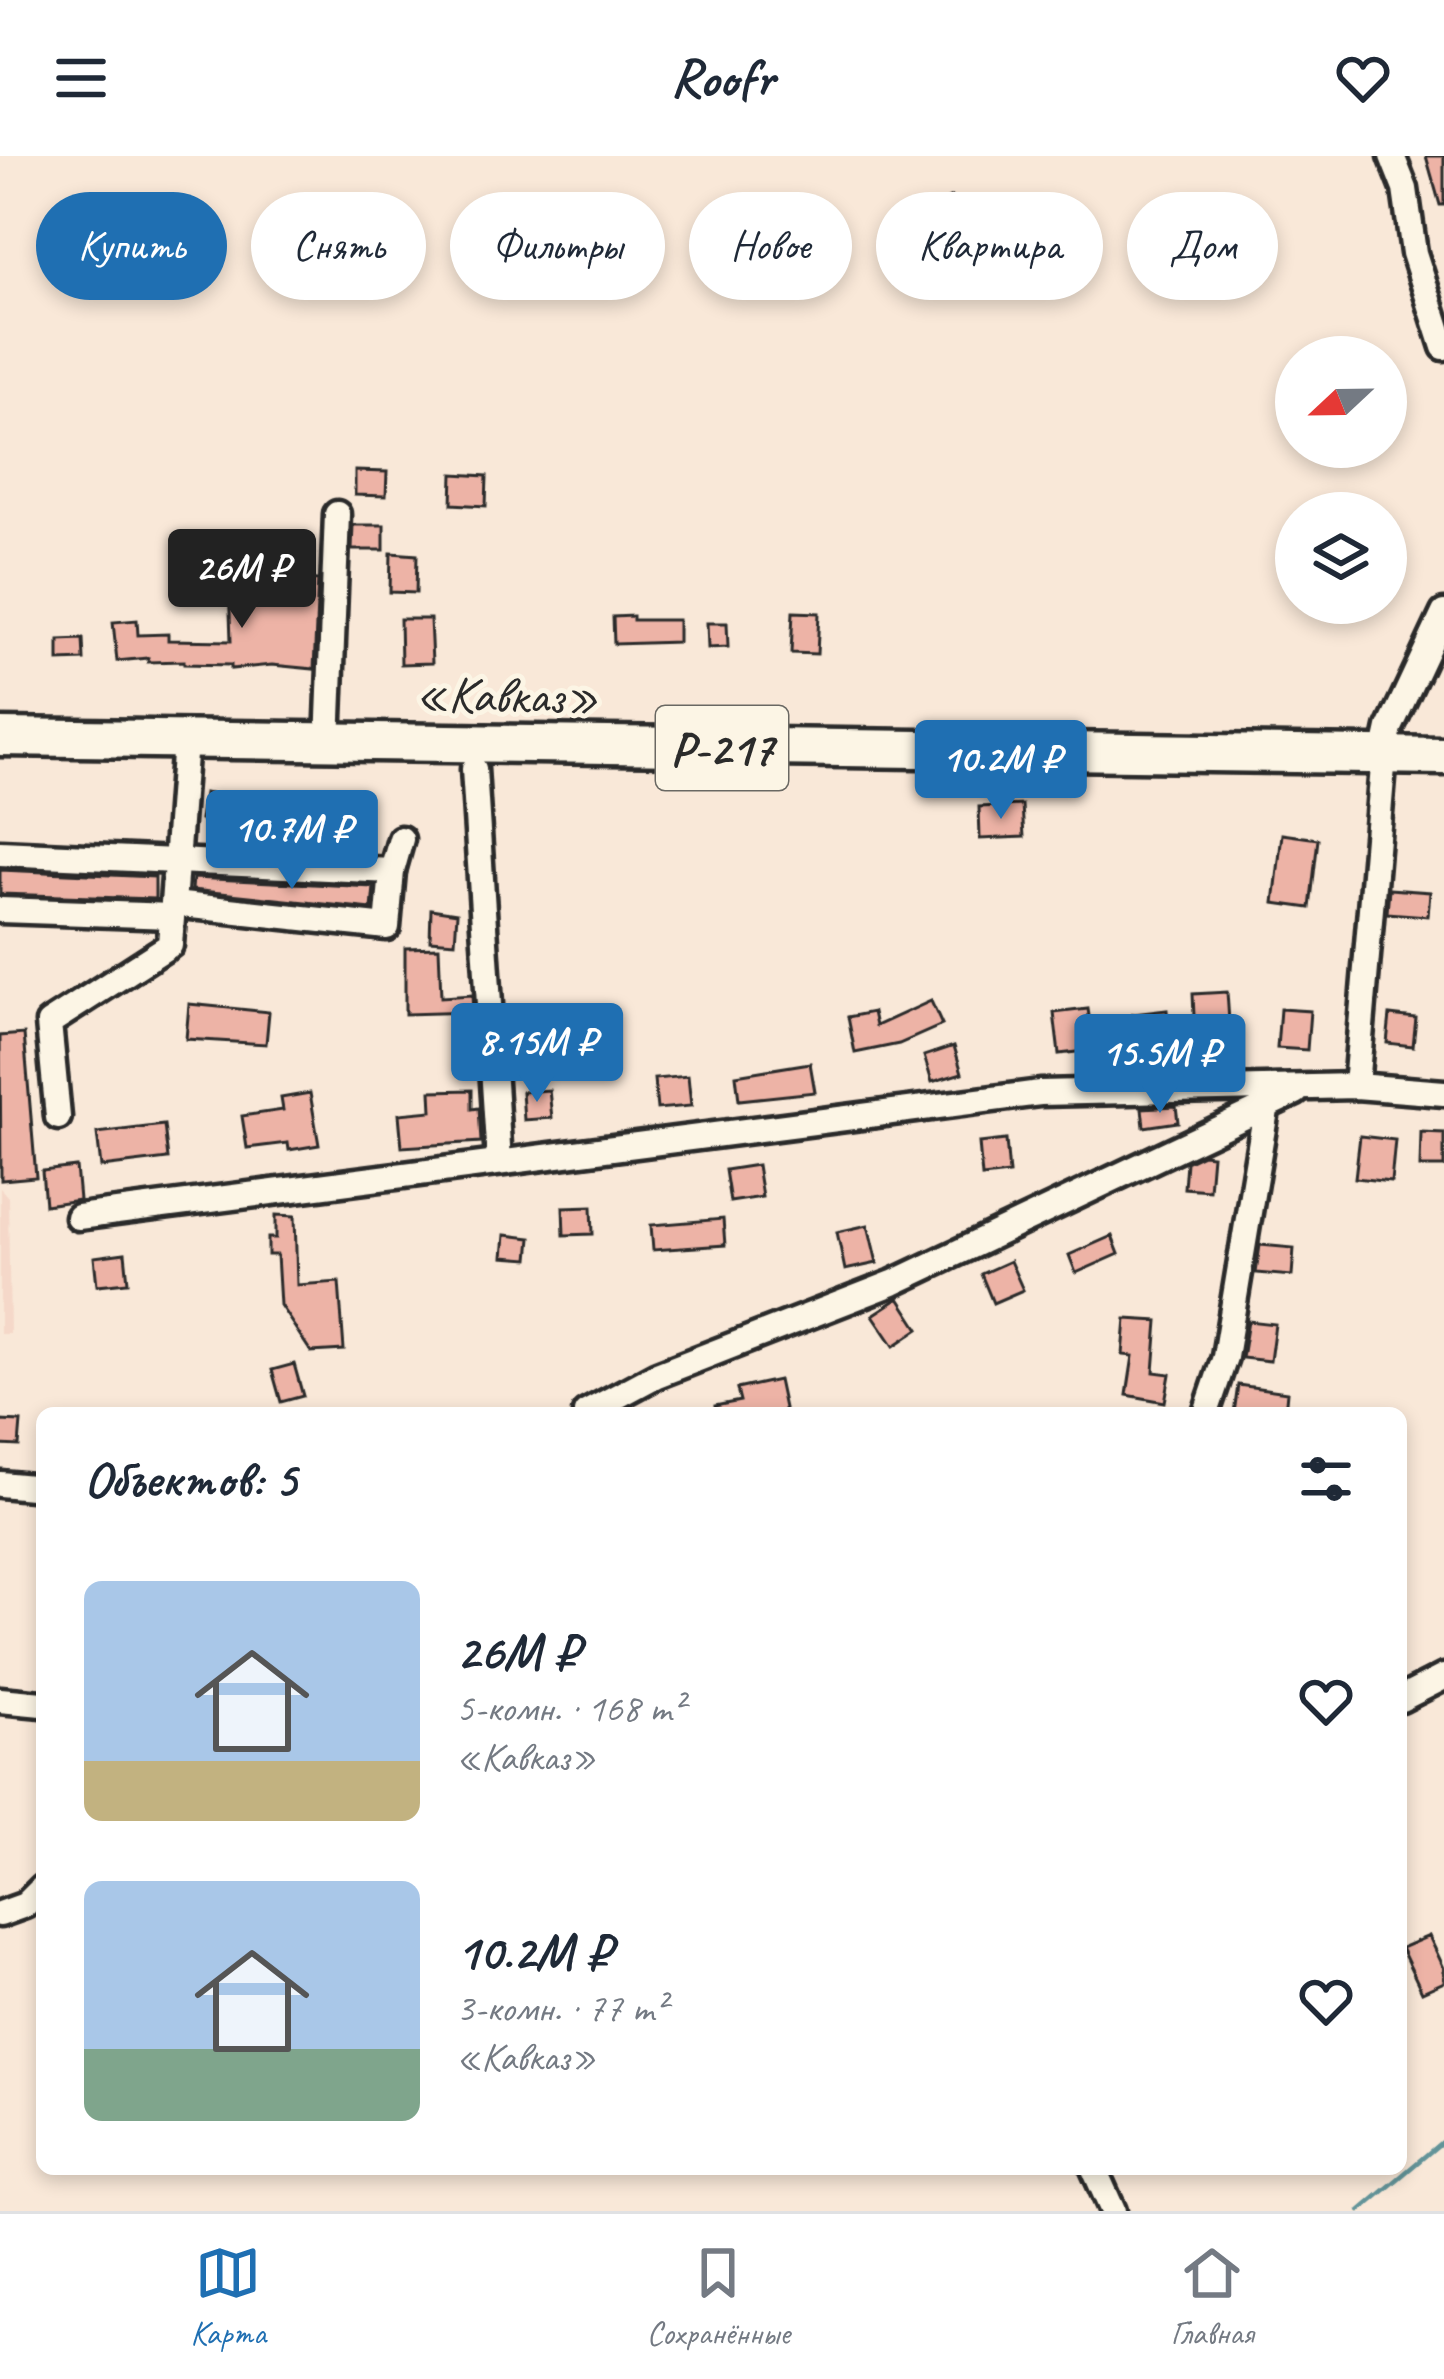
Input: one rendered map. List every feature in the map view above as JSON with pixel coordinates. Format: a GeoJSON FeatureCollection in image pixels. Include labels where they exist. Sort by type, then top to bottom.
{"type":"FeatureCollection","features":[{"type":"Feature","properties":{"kind":"highway","name":"«Кавказ»"},"geometry":{"type":"LineString","coordinates":[[0,737],[1444,756]]}},
{"type":"Feature","properties":{"kind":"street"},"geometry":{"type":"LineString","coordinates":[[1392,156],[1405,189],[1414,253],[1444,347]]}},
{"type":"Feature","properties":{"kind":"street"},"geometry":{"type":"LineString","coordinates":[[328,743],[337,514]]}},
{"type":"Feature","properties":{"kind":"street"},"geometry":{"type":"LineString","coordinates":[[1356,1086],[1384,755],[1390,728],[1444,613]]}},
{"type":"Feature","properties":{"kind":"street"},"geometry":{"type":"LineString","coordinates":[[58,1117],[49,1023],[170,945],[185,741]]}},
{"type":"Feature","properties":{"kind":"street"},"geometry":{"type":"LineString","coordinates":[[474,769],[499,1161]]}},
{"type":"Feature","properties":{"kind":"street"},"geometry":{"type":"LineString","coordinates":[[0,910],[173,910],[387,927],[392,871],[401,839]]}},
{"type":"Feature","properties":{"kind":"street"},"geometry":{"type":"LineString","coordinates":[[0,853],[392,871]]}},
{"type":"Feature","properties":{"kind":"street"},"geometry":{"type":"LineString","coordinates":[[78,1217],[1040,1093],[1356,1086],[1444,1093]]}},
{"type":"Feature","properties":{"kind":"street"},"geometry":{"type":"LineString","coordinates":[[597,1407],[657,1375],[893,1283],[1310,1087]]}},
{"type":"Feature","properties":{"kind":"street"},"geometry":{"type":"LineString","coordinates":[[1208,1407],[1226,1358],[1267,1104]]}},
{"type":"Feature","properties":{"kind":"street"},"geometry":{"type":"LineString","coordinates":[[0,1484],[36,1487]]}},
{"type":"Feature","properties":{"kind":"street"},"geometry":{"type":"LineString","coordinates":[[1407,1696],[1444,1677]]}},
{"type":"Feature","properties":{"kind":"street"},"geometry":{"type":"LineString","coordinates":[[0,1700],[36,1703]]}},
{"type":"Feature","properties":{"kind":"street"},"geometry":{"type":"LineString","coordinates":[[0,1914],[25,1905],[36,1894]]}},
{"type":"Feature","properties":{"kind":"street"},"geometry":{"type":"LineString","coordinates":[[1097,2175],[1113,2211]]}},
{"type":"Feature","properties":{"kind":"shaded area"},"geometry":{"type":"Polygon","coordinates":[[[0,1188],[8,1197],[10,1334],[0,1334],[0,1188]]]}},
{"type":"Feature","properties":{"kind":"building"},"geometry":{"type":"Polygon","coordinates":[[[1426,156],[1444,156],[1444,205],[1440,205],[1426,156]]]}},
{"type":"Feature","properties":{"kind":"building"},"geometry":{"type":"Polygon","coordinates":[[[355,471],[387,472],[386,496],[355,495],[355,471]]]}},
{"type":"Feature","properties":{"kind":"building"},"geometry":{"type":"Polygon","coordinates":[[[453,474],[487,476],[486,506],[452,504],[453,474]]]}},
{"type":"Feature","properties":{"kind":"building"},"geometry":{"type":"Polygon","coordinates":[[[353,525],[384,525],[384,550],[352,550],[353,525]]]}},
{"type":"Feature","properties":{"kind":"building"},"geometry":{"type":"Polygon","coordinates":[[[391,553],[417,555],[416,593],[390,592],[391,553]]]}},
{"type":"Feature","properties":{"kind":"building"},"geometry":{"type":"Polygon","coordinates":[[[292,577],[318,580],[314,669],[272,665],[231,669],[231,665],[184,661],[148,662],[148,658],[117,661],[113,622],[137,620],[138,635],[168,634],[168,640],[231,641],[229,582],[292,581],[292,577]]]}},
{"type":"Feature","properties":{"kind":"building"},"geometry":{"type":"Polygon","coordinates":[[[793,612],[819,613],[817,654],[791,653],[793,612]]]}},
{"type":"Feature","properties":{"kind":"building"},"geometry":{"type":"Polygon","coordinates":[[[633,616],[633,620],[678,620],[678,642],[614,644],[613,617],[633,616]]]}},
{"type":"Feature","properties":{"kind":"building"},"geometry":{"type":"Polygon","coordinates":[[[400,619],[430,619],[432,663],[401,664],[400,619]]]}},
{"type":"Feature","properties":{"kind":"building"},"geometry":{"type":"Polygon","coordinates":[[[707,623],[727,623],[728,647],[708,648],[707,623]]]}},
{"type":"Feature","properties":{"kind":"building"},"geometry":{"type":"Polygon","coordinates":[[[83,639],[84,660],[59,661],[59,640],[83,639]]]}},
{"type":"Feature","properties":{"kind":"building"},"geometry":{"type":"Polygon","coordinates":[[[204,793],[251,800],[244,848],[222,847],[226,824],[200,820],[204,793]]]}},
{"type":"Feature","properties":{"kind":"building"},"geometry":{"type":"Polygon","coordinates":[[[1022,805],[1024,837],[980,839],[979,807],[1022,805]]]}},
{"type":"Feature","properties":{"kind":"building"},"geometry":{"type":"Polygon","coordinates":[[[1282,834],[1318,839],[1310,908],[1274,903],[1282,834]]]}},
{"type":"Feature","properties":{"kind":"building"},"geometry":{"type":"Polygon","coordinates":[[[0,870],[155,877],[155,899],[0,894],[0,870]]]}},
{"type":"Feature","properties":{"kind":"building"},"geometry":{"type":"Polygon","coordinates":[[[193,878],[374,887],[372,909],[192,890],[193,878]]]}},
{"type":"Feature","properties":{"kind":"building"},"geometry":{"type":"Polygon","coordinates":[[[1389,889],[1430,892],[1428,916],[1387,913],[1389,889]]]}},
{"type":"Feature","properties":{"kind":"building"},"geometry":{"type":"Polygon","coordinates":[[[431,909],[457,913],[455,942],[430,940],[431,909]]]}},
{"type":"Feature","properties":{"kind":"building"},"geometry":{"type":"Polygon","coordinates":[[[439,947],[441,997],[472,995],[473,1012],[405,1014],[405,948],[439,947]]]}},
{"type":"Feature","properties":{"kind":"building"},"geometry":{"type":"Polygon","coordinates":[[[1227,992],[1230,1036],[1195,1038],[1193,994],[1227,992]]]}},
{"type":"Feature","properties":{"kind":"building"},"geometry":{"type":"Polygon","coordinates":[[[931,1001],[942,1025],[899,1044],[855,1053],[848,1017],[873,1012],[876,1026],[931,1001]]]}},
{"type":"Feature","properties":{"kind":"building"},"geometry":{"type":"Polygon","coordinates":[[[189,1004],[269,1012],[266,1044],[186,1039],[189,1004]]]}},
{"type":"Feature","properties":{"kind":"building"},"geometry":{"type":"Polygon","coordinates":[[[1088,1009],[1094,1050],[1059,1054],[1054,1013],[1088,1009]]]}},
{"type":"Feature","properties":{"kind":"building"},"geometry":{"type":"Polygon","coordinates":[[[1280,1009],[1310,1011],[1307,1050],[1277,1048],[1280,1009]]]}},
{"type":"Feature","properties":{"kind":"building"},"geometry":{"type":"Polygon","coordinates":[[[1167,1010],[1170,1044],[1136,1047],[1133,1014],[1167,1010]]]}},
{"type":"Feature","properties":{"kind":"building"},"geometry":{"type":"Polygon","coordinates":[[[1390,1015],[1416,1018],[1413,1046],[1387,1043],[1390,1015]]]}},
{"type":"Feature","properties":{"kind":"building"},"geometry":{"type":"Polygon","coordinates":[[[24,1034],[36,1177],[1,1180],[0,1036],[24,1034]]]}},
{"type":"Feature","properties":{"kind":"building"},"geometry":{"type":"Polygon","coordinates":[[[602,1039],[606,1075],[564,1079],[561,1042],[602,1039]]]}},
{"type":"Feature","properties":{"kind":"building"},"geometry":{"type":"Polygon","coordinates":[[[954,1046],[962,1073],[932,1082],[924,1056],[954,1046]]]}},
{"type":"Feature","properties":{"kind":"building"},"geometry":{"type":"Polygon","coordinates":[[[810,1063],[815,1092],[739,1100],[736,1075],[810,1063]]]}},
{"type":"Feature","properties":{"kind":"building"},"geometry":{"type":"Polygon","coordinates":[[[688,1076],[691,1106],[657,1109],[654,1079],[688,1076]]]}},
{"type":"Feature","properties":{"kind":"building"},"geometry":{"type":"Polygon","coordinates":[[[472,1090],[472,1109],[479,1108],[481,1142],[402,1147],[399,1114],[432,1111],[431,1091],[472,1090]]]}},
{"type":"Feature","properties":{"kind":"building"},"geometry":{"type":"Polygon","coordinates":[[[549,1090],[552,1118],[524,1120],[522,1092],[549,1090]]]}},
{"type":"Feature","properties":{"kind":"building"},"geometry":{"type":"Polygon","coordinates":[[[310,1093],[319,1145],[289,1150],[288,1143],[247,1148],[242,1116],[283,1110],[281,1098],[310,1093]]]}},
{"type":"Feature","properties":{"kind":"building"},"geometry":{"type":"Polygon","coordinates":[[[1176,1106],[1178,1122],[1144,1127],[1142,1108],[1176,1106]]]}},
{"type":"Feature","properties":{"kind":"building"},"geometry":{"type":"Polygon","coordinates":[[[164,1125],[168,1159],[101,1167],[97,1133],[164,1125]]]}},
{"type":"Feature","properties":{"kind":"building"},"geometry":{"type":"Polygon","coordinates":[[[1421,1132],[1444,1133],[1444,1167],[1420,1167],[1421,1132]]]}},
{"type":"Feature","properties":{"kind":"building"},"geometry":{"type":"Polygon","coordinates":[[[1360,1136],[1395,1140],[1391,1182],[1355,1178],[1360,1136]]]}},
{"type":"Feature","properties":{"kind":"building"},"geometry":{"type":"Polygon","coordinates":[[[1006,1140],[1009,1174],[982,1177],[979,1143],[1006,1140]]]}},
{"type":"Feature","properties":{"kind":"building"},"geometry":{"type":"Polygon","coordinates":[[[1212,1155],[1209,1190],[1184,1188],[1186,1162],[1212,1155]]]}},
{"type":"Feature","properties":{"kind":"building"},"geometry":{"type":"Polygon","coordinates":[[[757,1165],[762,1197],[730,1202],[725,1170],[757,1165]]]}},
{"type":"Feature","properties":{"kind":"building"},"geometry":{"type":"Polygon","coordinates":[[[76,1167],[79,1200],[45,1205],[42,1171],[76,1167]]]}},
{"type":"Feature","properties":{"kind":"building"},"geometry":{"type":"Polygon","coordinates":[[[592,1206],[593,1234],[564,1235],[563,1207],[592,1206]]]}},
{"type":"Feature","properties":{"kind":"building"},"geometry":{"type":"Polygon","coordinates":[[[276,1215],[295,1216],[297,1285],[339,1282],[344,1350],[311,1352],[280,1305],[277,1255],[268,1255],[268,1238],[276,1238],[276,1215]]]}},
{"type":"Feature","properties":{"kind":"building"},"geometry":{"type":"Polygon","coordinates":[[[723,1219],[725,1245],[653,1250],[651,1225],[723,1219]]]}},
{"type":"Feature","properties":{"kind":"building"},"geometry":{"type":"Polygon","coordinates":[[[868,1225],[877,1263],[845,1270],[837,1232],[868,1225]]]}},
{"type":"Feature","properties":{"kind":"building"},"geometry":{"type":"Polygon","coordinates":[[[505,1235],[531,1238],[529,1259],[503,1257],[505,1235]]]}},
{"type":"Feature","properties":{"kind":"building"},"geometry":{"type":"Polygon","coordinates":[[[1112,1236],[1119,1254],[1076,1273],[1069,1255],[1112,1236]]]}},
{"type":"Feature","properties":{"kind":"building"},"geometry":{"type":"Polygon","coordinates":[[[1260,1245],[1294,1248],[1292,1276],[1256,1273],[1260,1245]]]}},
{"type":"Feature","properties":{"kind":"building"},"geometry":{"type":"Polygon","coordinates":[[[125,1253],[128,1282],[97,1285],[94,1257],[125,1253]]]}},
{"type":"Feature","properties":{"kind":"building"},"geometry":{"type":"Polygon","coordinates":[[[1010,1261],[1023,1290],[993,1303],[981,1274],[1010,1261]]]}},
{"type":"Feature","properties":{"kind":"building"},"geometry":{"type":"Polygon","coordinates":[[[899,1298],[919,1329],[894,1346],[873,1315],[899,1298]]]}},
{"type":"Feature","properties":{"kind":"building"},"geometry":{"type":"Polygon","coordinates":[[[1126,1319],[1158,1321],[1154,1372],[1170,1374],[1165,1402],[1127,1395],[1133,1356],[1123,1355],[1126,1319]]]}},
{"type":"Feature","properties":{"kind":"building"},"geometry":{"type":"Polygon","coordinates":[[[1248,1321],[1275,1324],[1270,1361],[1242,1358],[1248,1321]]]}},
{"type":"Feature","properties":{"kind":"building"},"geometry":{"type":"Polygon","coordinates":[[[294,1364],[303,1396],[281,1402],[272,1370],[294,1364]]]}},
{"type":"Feature","properties":{"kind":"building"},"geometry":{"type":"Polygon","coordinates":[[[778,1380],[784,1407],[715,1407],[740,1401],[737,1389],[778,1380]]]}},
{"type":"Feature","properties":{"kind":"building"},"geometry":{"type":"Polygon","coordinates":[[[1238,1385],[1287,1392],[1286,1407],[1235,1407],[1238,1385]]]}},
{"type":"Feature","properties":{"kind":"building"},"geometry":{"type":"Polygon","coordinates":[[[0,1421],[21,1422],[19,1446],[0,1445],[0,1421]]]}},
{"type":"Feature","properties":{"kind":"building"},"geometry":{"type":"Polygon","coordinates":[[[1429,1936],[1444,1968],[1444,1982],[1422,1992],[1407,1961],[1407,1945],[1429,1936]]]}},
{"type":"Feature","properties":{"kind":"waterway"},"geometry":{"type":"LineString","coordinates":[[1407,2171],[1444,2140]]}},
{"type":"Feature","properties":{"kind":"waterway"},"geometry":{"type":"LineString","coordinates":[[1360,2211],[1403,2175]]}}]}
